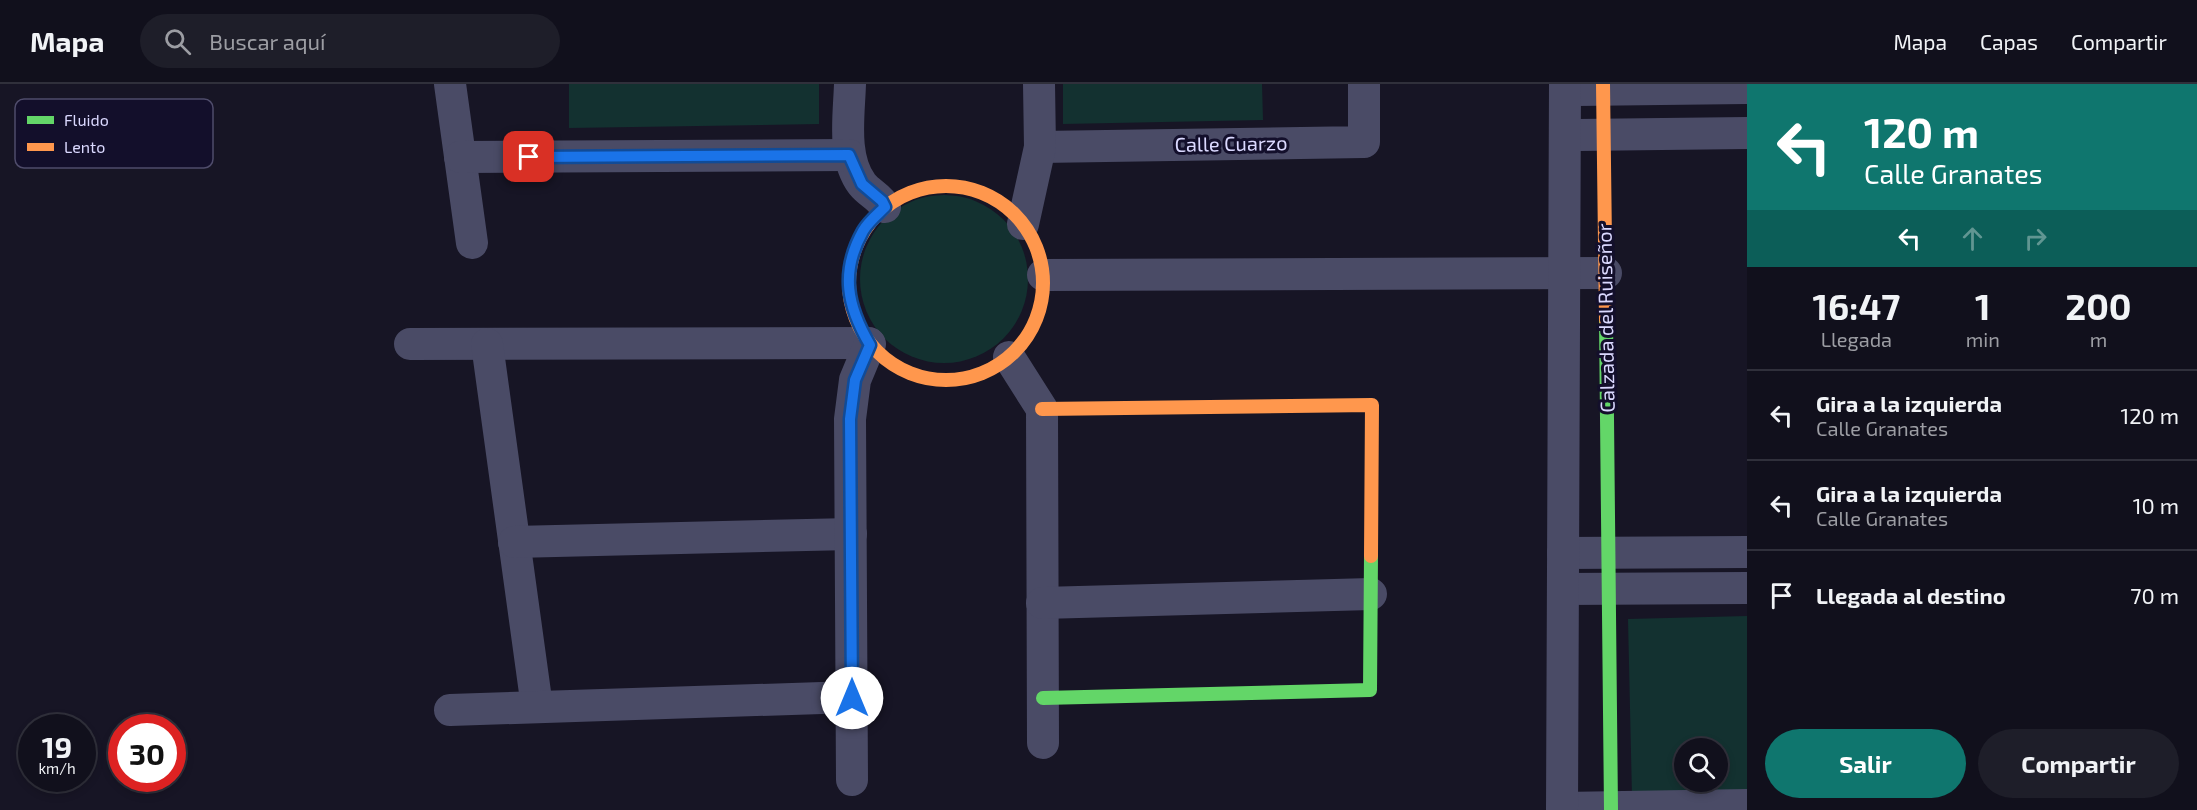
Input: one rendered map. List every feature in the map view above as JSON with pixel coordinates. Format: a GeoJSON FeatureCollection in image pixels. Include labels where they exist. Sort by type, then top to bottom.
{"type":"FeatureCollection","features":[{"type":"Feature","properties":{"kind":"street"},"geometry":{"type":"LineString","coordinates":[[450,84],[472,243]]}},
{"type":"Feature","properties":{"kind":"street"},"geometry":{"type":"LineString","coordinates":[[849,84],[849,155],[862,184],[882,201],[885,207]]}},
{"type":"Feature","properties":{"kind":"street"},"geometry":{"type":"LineString","coordinates":[[1023,224],[1040,147],[1039,84]]}},
{"type":"Feature","properties":{"kind":"street","name":"Calle Cuarzo"},"geometry":{"type":"LineString","coordinates":[[1040,147],[1364,142],[1364,84]]}},
{"type":"Feature","properties":{"kind":"street"},"geometry":{"type":"LineString","coordinates":[[1565,87],[1747,88]]}},
{"type":"Feature","properties":{"kind":"street","name":"Calzada del Ruiseñor"},"geometry":{"type":"LineString","coordinates":[[1562,809],[1565,87]]}},
{"type":"Feature","properties":{"kind":"street","name":"Calzada del Ruiseñor"},"geometry":{"type":"LineString","coordinates":[[1603,87],[1611,809]]}},
{"type":"Feature","properties":{"kind":"street"},"geometry":{"type":"LineString","coordinates":[[1566,135],[1747,134]]}},
{"type":"Feature","properties":{"kind":"street"},"geometry":{"type":"LineString","coordinates":[[460,157],[849,155]]}},
{"type":"Feature","properties":{"kind":"street"},"geometry":{"type":"LineString","coordinates":[[942,186],[972,190],[1000,202],[1023,224],[1037,248],[1043,275],[1041,306],[1029,334],[1008,357],[982,373],[952,380],[922,377],[893,365],[870,344],[855,318],[848,288],[850,268],[864,230],[885,207],[912,192],[942,186]]}},
{"type":"Feature","properties":{"kind":"street"},"geometry":{"type":"LineString","coordinates":[[1043,275],[1606,273]]}},
{"type":"Feature","properties":{"kind":"street"},"geometry":{"type":"LineString","coordinates":[[410,344],[870,344]]}},
{"type":"Feature","properties":{"kind":"street"},"geometry":{"type":"LineString","coordinates":[[487,344],[537,707]]}},
{"type":"Feature","properties":{"kind":"street"},"geometry":{"type":"LineString","coordinates":[[852,780],[850,419],[855,380],[870,344]]}},
{"type":"Feature","properties":{"kind":"street"},"geometry":{"type":"LineString","coordinates":[[1008,357],[1042,409],[1043,743]]}},
{"type":"Feature","properties":{"kind":"street"},"geometry":{"type":"LineString","coordinates":[[1042,409],[1372,405],[1370,690],[1043,698]]}},
{"type":"Feature","properties":{"kind":"street"},"geometry":{"type":"LineString","coordinates":[[514,542],[851,534]]}},
{"type":"Feature","properties":{"kind":"street"},"geometry":{"type":"LineString","coordinates":[[1563,553],[1747,552]]}},
{"type":"Feature","properties":{"kind":"street"},"geometry":{"type":"LineString","coordinates":[[1563,589],[1747,588]]}},
{"type":"Feature","properties":{"kind":"street"},"geometry":{"type":"LineString","coordinates":[[1042,603],[1371,594]]}},
{"type":"Feature","properties":{"kind":"street"},"geometry":{"type":"LineString","coordinates":[[450,710],[852,698]]}},
{"type":"Feature","properties":{"kind":"street"},"geometry":{"type":"LineString","coordinates":[[1562,809],[1747,805]]}},
{"type":"Feature","properties":{"kind":"green space"},"geometry":{"type":"Polygon","coordinates":[[[569,84],[819,84],[819,124],[569,128],[569,84]]]}},
{"type":"Feature","properties":{"kind":"green space"},"geometry":{"type":"Polygon","coordinates":[[[1063,84],[1262,84],[1263,120],[1063,124],[1063,84]]]}},
{"type":"Feature","properties":{"kind":"green space"},"geometry":{"type":"Polygon","coordinates":[[[944,195],[976,202],[991,209],[1003,220],[1014,232],[1021,247],[1028,279],[1021,311],[1014,326],[1003,338],[991,349],[976,356],[944,363],[912,356],[897,349],[885,338],[874,326],[867,311],[860,279],[867,247],[874,232],[885,220],[897,209],[912,202],[944,195]]]}},
{"type":"Feature","properties":{"kind":"green space"},"geometry":{"type":"Polygon","coordinates":[[[1747,616],[1747,794],[1632,797],[1628,619],[1747,616]]]}},
{"type":"Feature","properties":{"kind":"traffic: fast"},"geometry":{"type":"LineString","coordinates":[[1606,320],[1611,810]]}},
{"type":"Feature","properties":{"kind":"traffic: fast"},"geometry":{"type":"LineString","coordinates":[[1043,698],[1370,690],[1371,556]]}},
{"type":"Feature","properties":{"kind":"traffic: slow"},"geometry":{"type":"LineString","coordinates":[[1603,84],[1606,320]]}},
{"type":"Feature","properties":{"kind":"traffic: slow"},"geometry":{"type":"LineString","coordinates":[[946,186],[974,190],[992,198],[1007,208],[1021,222],[1039,255],[1043,283],[1039,311],[1031,329],[1021,344],[1007,358],[974,376],[946,380],[918,376],[900,368],[885,358],[871,344],[853,311],[849,283],[853,255],[861,237],[871,222],[885,208],[918,190],[946,186]]}},
{"type":"Feature","properties":{"kind":"traffic: slow"},"geometry":{"type":"LineString","coordinates":[[1042,409],[1372,405],[1371,556]]}},
{"type":"Feature","properties":{"kind":"route"},"geometry":{"type":"LineString","coordinates":[[529,157],[849,155],[862,184],[882,201],[885,207],[864,230],[852,258],[848,288],[855,318],[870,345],[855,380],[850,419],[852,698]]}}]}
